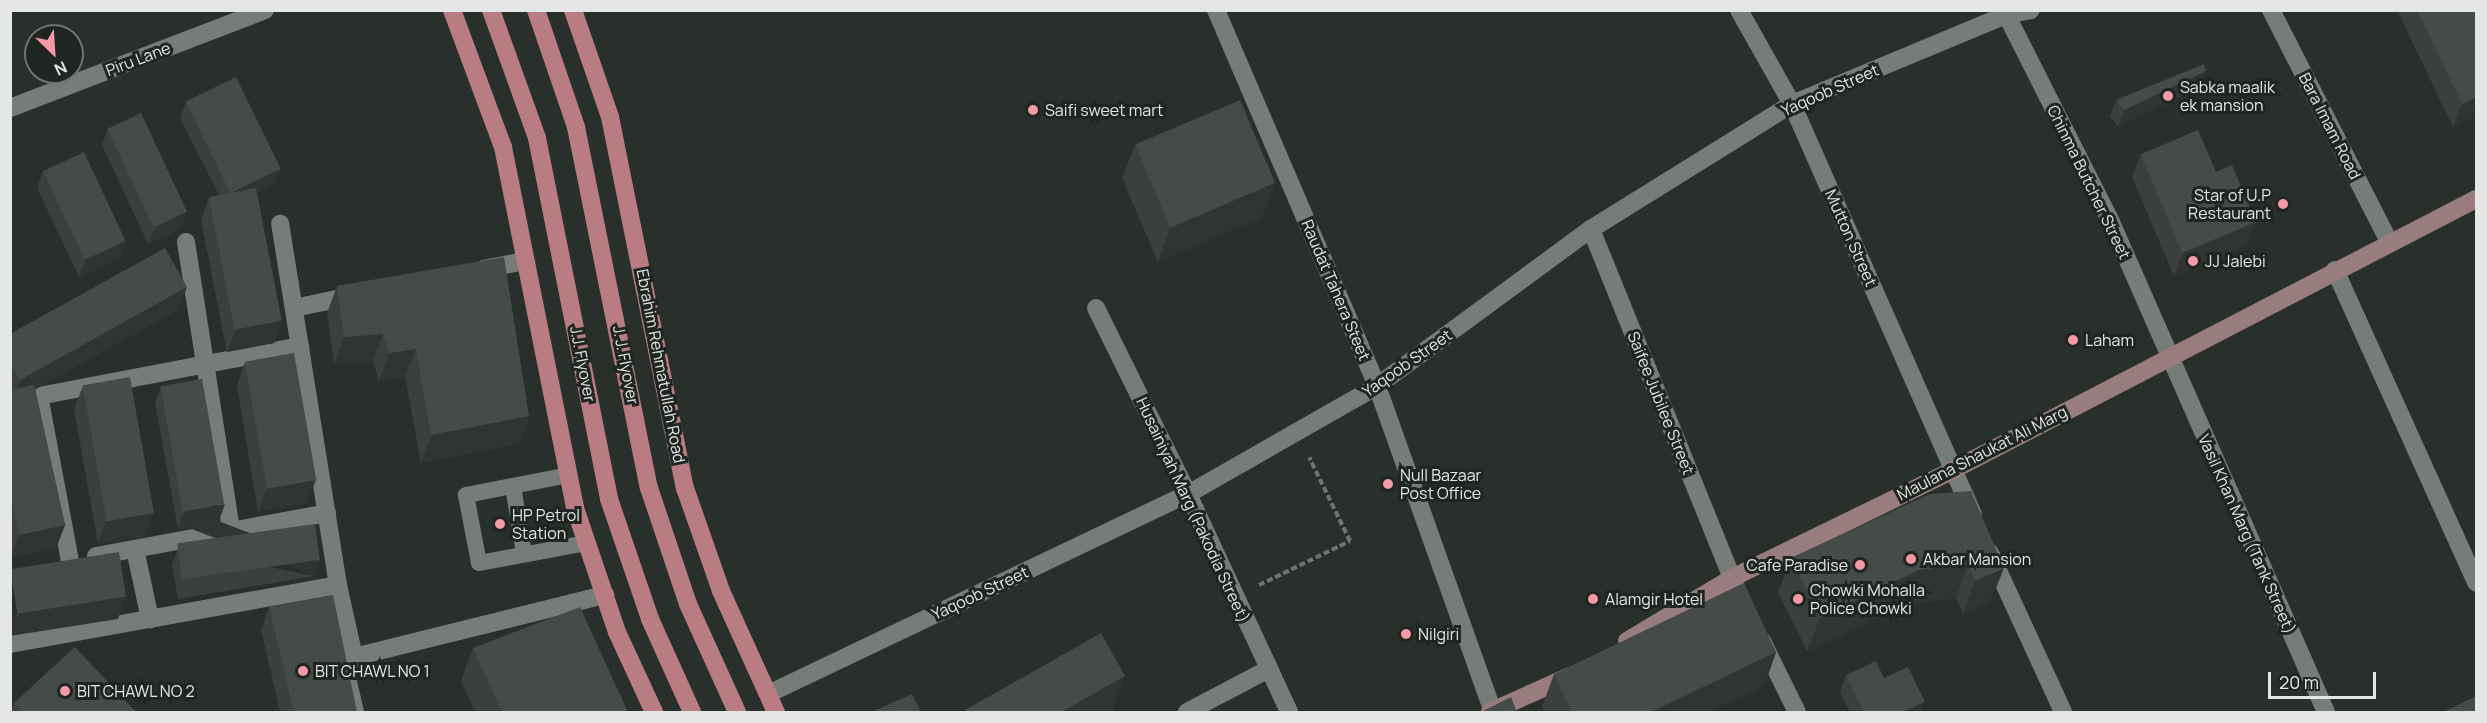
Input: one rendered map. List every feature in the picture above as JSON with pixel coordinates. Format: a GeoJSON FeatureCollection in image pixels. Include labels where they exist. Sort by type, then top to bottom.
{"type":"FeatureCollection","features":[{"type":"Feature","properties":{"kind":"main road"},"geometry":{"type":"LineString","coordinates":[[452,10],[503,147],[569,475],[587,543],[605,595],[654,712]]}},
{"type":"Feature","properties":{"kind":"main road","name":"J.J. Flyover"},"geometry":{"type":"LineString","coordinates":[[492,10],[537,138],[609,499],[650,619],[692,712]]}},
{"type":"Feature","properties":{"kind":"main road","name":"J. J. Flyover"},"geometry":{"type":"LineString","coordinates":[[536,10],[576,127],[649,488],[688,604],[737,712]]}},
{"type":"Feature","properties":{"kind":"main road","name":"Ebrahim Rehmatullah Road"},"geometry":{"type":"LineString","coordinates":[[573,10],[610,117],[685,488],[721,591],[776,712]]}},
{"type":"Feature","properties":{"kind":"main road","name":"Maulana Shaukat Ali Marg"},"geometry":{"type":"LineString","coordinates":[[1611,651],[1732,578],[1953,470],[2167,356],[2476,199]]}},
{"type":"Feature","properties":{"kind":"main road"},"geometry":{"type":"LineString","coordinates":[[1492,712],[1560,682],[1590,664]]}},
{"type":"Feature","properties":{"kind":"street","name":"Piru Lane"},"geometry":{"type":"LineString","coordinates":[[10,108],[265,10]]}},
{"type":"Feature","properties":{"kind":"street","name":"Raudat Tahera Steet"},"geometry":{"type":"LineString","coordinates":[[1216,10],[1377,386],[1492,712]]}},
{"type":"Feature","properties":{"kind":"street","name":"Mutton Street"},"geometry":{"type":"LineString","coordinates":[[1739,10],[1792,104],[1953,470],[2063,712]]}},
{"type":"Feature","properties":{"kind":"street","name":"Yaqoob Street"},"geometry":{"type":"LineString","coordinates":[[768,694],[1188,494],[1377,386],[1591,229],[1792,104],[2005,13],[2031,10]]}},
{"type":"Feature","properties":{"kind":"street","name":"Bara Imam Road"},"geometry":{"type":"LineString","coordinates":[[2271,10],[2389,242]]}},
{"type":"Feature","properties":{"kind":"street","name":"Chinma Butcher Street"},"geometry":{"type":"LineString","coordinates":[[2005,13],[2111,222],[2167,356]]}},
{"type":"Feature","properties":{"kind":"street"},"geometry":{"type":"LineString","coordinates":[[280,224],[338,585],[354,657],[346,674],[355,712]]}},
{"type":"Feature","properties":{"kind":"street","name":"Saifee Jubilee Street"},"geometry":{"type":"LineString","coordinates":[[1591,229],[1732,578],[1797,712]]}},
{"type":"Feature","properties":{"kind":"street"},"geometry":{"type":"LineString","coordinates":[[186,242],[203,363],[231,531]]}},
{"type":"Feature","properties":{"kind":"street"},"geometry":{"type":"LineString","coordinates":[[468,272],[525,261]]}},
{"type":"Feature","properties":{"kind":"street"},"geometry":{"type":"LineString","coordinates":[[2335,270],[2476,583]]}},
{"type":"Feature","properties":{"kind":"street"},"geometry":{"type":"LineString","coordinates":[[294,308],[377,291]]}},
{"type":"Feature","properties":{"kind":"street","name":"Husainiyah Marg (Pakodia Street)"},"geometry":{"type":"LineString","coordinates":[[1096,308],[1188,494],[1289,712]]}},
{"type":"Feature","properties":{"kind":"street"},"geometry":{"type":"LineString","coordinates":[[70,561],[39,396],[300,346]]}},
{"type":"Feature","properties":{"kind":"street","name":"Vasil Khan Marg (Tank Street)"},"geometry":{"type":"LineString","coordinates":[[2167,356],[2326,712]]}},
{"type":"Feature","properties":{"kind":"street"},"geometry":{"type":"LineString","coordinates":[[120,381],[124,403]]}},
{"type":"Feature","properties":{"kind":"street"},"geometry":{"type":"LineString","coordinates":[[50,564],[327,513]]}},
{"type":"Feature","properties":{"kind":"street"},"geometry":{"type":"LineString","coordinates":[[146,524],[142,548],[150,619]]}},
{"type":"Feature","properties":{"kind":"street"},"geometry":{"type":"LineString","coordinates":[[10,644],[338,585]]}},
{"type":"Feature","properties":{"kind":"street"},"geometry":{"type":"LineString","coordinates":[[354,657],[605,595]]}},
{"type":"Feature","properties":{"kind":"street"},"geometry":{"type":"LineString","coordinates":[[1187,712],[1269,669]]}},
{"type":"Feature","properties":{"kind":"lane"},"geometry":{"type":"LineString","coordinates":[[569,475],[466,495],[479,563],[587,543]]}},
{"type":"Feature","properties":{"kind":"lane"},"geometry":{"type":"LineString","coordinates":[[513,486],[524,554]]}},
{"type":"Feature","properties":{"kind":"path"},"geometry":{"type":"LineString","coordinates":[[1235,597],[1350,541],[1297,432]]}},
{"type":"Feature","properties":{"kind":"building"},"geometry":{"type":"Polygon","coordinates":[[[2417,10],[2476,10],[2476,97],[2462,104],[2417,10]]]}},
{"type":"Feature","properties":{"kind":"building"},"geometry":{"type":"Polygon","coordinates":[[[2204,64],[2206,71],[2124,110],[2116,100],[2204,64]]]}},
{"type":"Feature","properties":{"kind":"building"},"geometry":{"type":"Polygon","coordinates":[[[236,77],[281,169],[230,193],[186,102],[236,77]]]}},
{"type":"Feature","properties":{"kind":"building"},"geometry":{"type":"Polygon","coordinates":[[[1240,100],[1275,183],[1170,227],[1135,145],[1240,100]]]}},
{"type":"Feature","properties":{"kind":"building"},"geometry":{"type":"Polygon","coordinates":[[[141,113],[187,212],[154,227],[107,129],[141,113]]]}},
{"type":"Feature","properties":{"kind":"building"},"geometry":{"type":"Polygon","coordinates":[[[2198,130],[2216,172],[2232,165],[2256,222],[2182,253],[2141,154],[2198,130]]]}},
{"type":"Feature","properties":{"kind":"building"},"geometry":{"type":"Polygon","coordinates":[[[84,152],[125,241],[85,260],[43,171],[84,152]]]}},
{"type":"Feature","properties":{"kind":"building"},"geometry":{"type":"Polygon","coordinates":[[[256,188],[282,321],[235,330],[209,197],[256,188]]]}},
{"type":"Feature","properties":{"kind":"building"},"geometry":{"type":"Polygon","coordinates":[[[165,248],[187,287],[20,380],[10,363],[10,334],[165,248]]]}},
{"type":"Feature","properties":{"kind":"building"},"geometry":{"type":"Polygon","coordinates":[[[504,257],[529,416],[431,435],[416,349],[389,353],[383,334],[344,337],[337,286],[504,257]]]}},
{"type":"Feature","properties":{"kind":"building"},"geometry":{"type":"Polygon","coordinates":[[[294,353],[316,480],[267,489],[245,362],[294,353]]]}},
{"type":"Feature","properties":{"kind":"building"},"geometry":{"type":"Polygon","coordinates":[[[130,377],[154,513],[107,521],[83,385],[130,377]]]}},
{"type":"Feature","properties":{"kind":"building"},"geometry":{"type":"Polygon","coordinates":[[[202,379],[224,504],[183,511],[161,386],[202,379]]]}},
{"type":"Feature","properties":{"kind":"building"},"geometry":{"type":"Polygon","coordinates":[[[34,385],[65,525],[19,535],[10,496],[10,390],[34,385]]]}},
{"type":"Feature","properties":{"kind":"building"},"geometry":{"type":"Polygon","coordinates":[[[1971,491],[2004,568],[1975,581],[1968,564],[1919,570],[1820,618],[1791,558],[1930,494],[1971,491]]]}},
{"type":"Feature","properties":{"kind":"building"},"geometry":{"type":"Polygon","coordinates":[[[315,524],[320,560],[182,579],[177,543],[315,524]]]}},
{"type":"Feature","properties":{"kind":"building"},"geometry":{"type":"Polygon","coordinates":[[[119,552],[126,596],[17,614],[10,569],[119,552]]]}},
{"type":"Feature","properties":{"kind":"building"},"geometry":{"type":"Polygon","coordinates":[[[1744,583],[1776,652],[1651,712],[1572,712],[1554,674],[1744,583]]]}},
{"type":"Feature","properties":{"kind":"building","name":"BIT CHAWL NO 1"},"geometry":{"type":"Polygon","coordinates":[[[333,595],[357,712],[294,712],[269,607],[333,595]]]}},
{"type":"Feature","properties":{"kind":"building"},"geometry":{"type":"Polygon","coordinates":[[[580,607],[628,712],[502,712],[473,648],[580,607]]]}},
{"type":"Feature","properties":{"kind":"building"},"geometry":{"type":"Polygon","coordinates":[[[1101,633],[1125,676],[1062,712],[966,712],[965,710],[1101,633]]]}},
{"type":"Feature","properties":{"kind":"building"},"geometry":{"type":"Polygon","coordinates":[[[75,647],[136,712],[22,712],[14,703],[75,647]]]}},
{"type":"Feature","properties":{"kind":"building"},"geometry":{"type":"Polygon","coordinates":[[[1876,661],[1884,678],[1908,667],[1925,702],[1902,712],[1864,712],[1846,675],[1876,661]]]}},
{"type":"Feature","properties":{"kind":"building"},"geometry":{"type":"Polygon","coordinates":[[[912,694],[921,712],[872,712],[912,694]]]}},
{"type":"Feature","properties":{"kind":"building"},"geometry":{"type":"Polygon","coordinates":[[[2476,696],[2476,712],[2443,712],[2476,696]]]}},
{"type":"Feature","properties":{"kind":"building"},"geometry":{"type":"Polygon","coordinates":[[[1511,697],[1517,712],[1481,712],[1511,697]]]}},
{"type":"Feature","properties":{"kind":"place","name":"Sabka maalik ek mansion"},"geometry":{"type":"Point","coordinates":[2168,96]}},
{"type":"Feature","properties":{"kind":"place","name":"Saifi sweet mart"},"geometry":{"type":"Point","coordinates":[1033,110]}},
{"type":"Feature","properties":{"kind":"place","name":"Star of U.P Restaurant"},"geometry":{"type":"Point","coordinates":[2283,204]}},
{"type":"Feature","properties":{"kind":"place","name":"JJ Jalebi"},"geometry":{"type":"Point","coordinates":[2193,261]}},
{"type":"Feature","properties":{"kind":"place","name":"Laham"},"geometry":{"type":"Point","coordinates":[2073,340]}},
{"type":"Feature","properties":{"kind":"place","name":"Null Bazaar Post Office"},"geometry":{"type":"Point","coordinates":[1388,484]}},
{"type":"Feature","properties":{"kind":"place","name":"HP Petrol Station"},"geometry":{"type":"Point","coordinates":[500,524]}},
{"type":"Feature","properties":{"kind":"place","name":"Akbar Mansion"},"geometry":{"type":"Point","coordinates":[1911,559]}},
{"type":"Feature","properties":{"kind":"place","name":"Cafe Paradise"},"geometry":{"type":"Point","coordinates":[1860,565]}},
{"type":"Feature","properties":{"kind":"place","name":"Alamgir Hotel"},"geometry":{"type":"Point","coordinates":[1593,599]}},
{"type":"Feature","properties":{"kind":"place","name":"Chowki Mohalla Police Chowki"},"geometry":{"type":"Point","coordinates":[1798,599]}},
{"type":"Feature","properties":{"kind":"place","name":"Nilgiri"},"geometry":{"type":"Point","coordinates":[1406,634]}},
{"type":"Feature","properties":{"kind":"place","name":"BIT CHAWL NO 1"},"geometry":{"type":"Point","coordinates":[303,671]}},
{"type":"Feature","properties":{"kind":"place","name":"BIT CHAWL NO 2"},"geometry":{"type":"Point","coordinates":[65,691]}}]}
